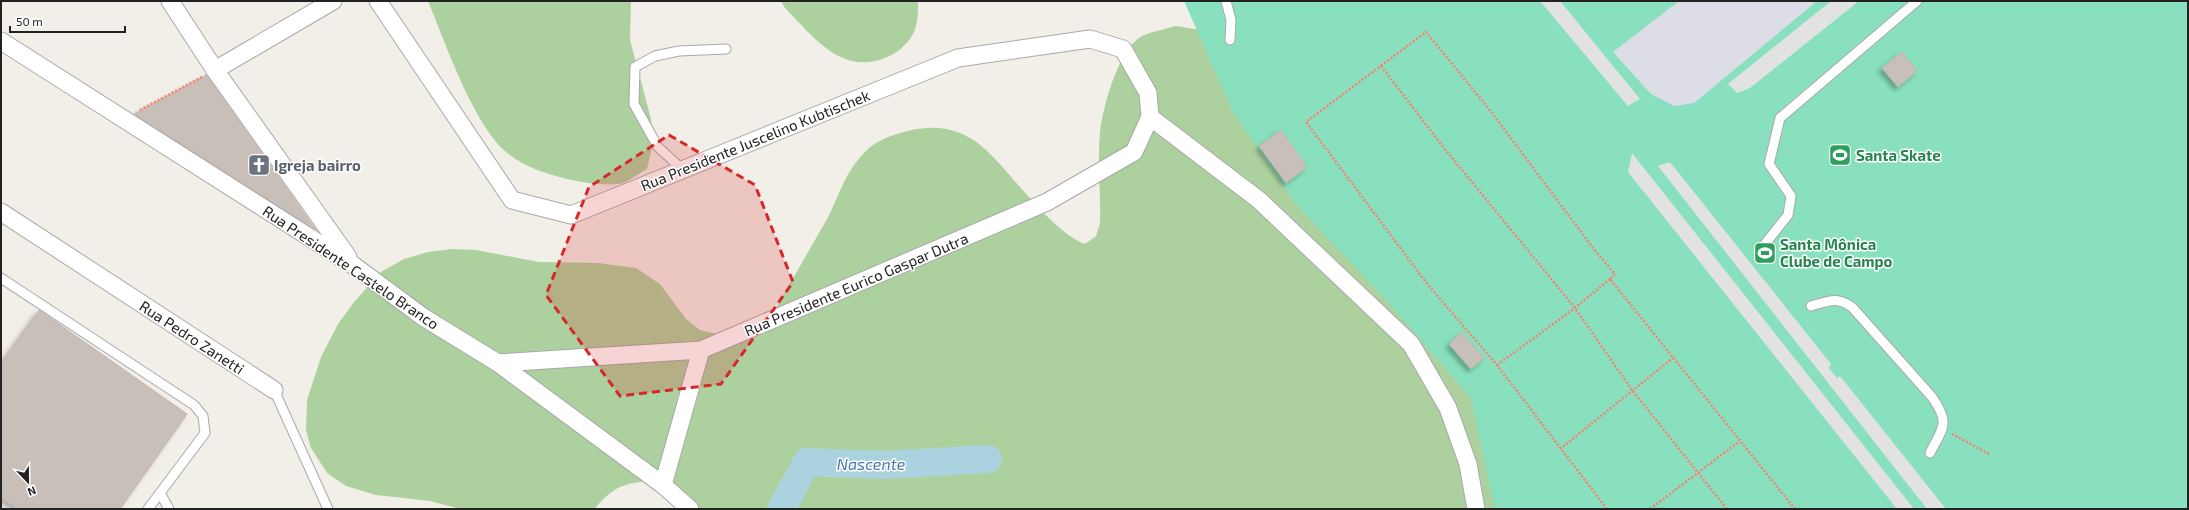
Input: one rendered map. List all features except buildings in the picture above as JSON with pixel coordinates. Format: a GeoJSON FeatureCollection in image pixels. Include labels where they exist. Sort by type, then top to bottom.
{"type":"FeatureCollection","features":[{"type":"Feature","properties":{"kind":"street"},"geometry":{"type":"LineString","coordinates":[[170,1],[215,70],[353,265]]}},
{"type":"Feature","properties":{"kind":"street"},"geometry":{"type":"LineString","coordinates":[[215,70],[333,1]]}},
{"type":"Feature","properties":{"kind":"street","name":"Rua Presidente Juscelino Kubtischek"},"geometry":{"type":"LineString","coordinates":[[378,1],[512,200],[571,215],[958,58],[1090,39],[1123,49],[1148,93],[1150,117],[1134,152]]}},
{"type":"Feature","properties":{"kind":"street","name":"Rua Presidente Castelo Branco"},"geometry":{"type":"LineString","coordinates":[[1,41],[353,265],[423,317],[498,363],[663,485],[690,509]]}},
{"type":"Feature","properties":{"kind":"street"},"geometry":{"type":"LineString","coordinates":[[1150,117],[1259,200],[1411,344],[1448,408],[1468,464],[1476,509]]}},
{"type":"Feature","properties":{"kind":"street","name":"Rua Presidente Eurico Gaspar Dutra"},"geometry":{"type":"LineString","coordinates":[[498,363],[701,350],[1047,202],[1134,152]]}},
{"type":"Feature","properties":{"kind":"street","name":"Rua Pedro Zanetti"},"geometry":{"type":"LineString","coordinates":[[1,212],[274,390]]}},
{"type":"Feature","properties":{"kind":"street"},"geometry":{"type":"LineString","coordinates":[[663,485],[701,350]]}},
{"type":"Feature","properties":{"kind":"lane"},"geometry":{"type":"LineString","coordinates":[[1226,1],[1231,20],[1230,40]]}},
{"type":"Feature","properties":{"kind":"lane"},"geometry":{"type":"LineString","coordinates":[[1765,244],[1788,215],[1791,196],[1769,164],[1780,118],[1917,1]]}},
{"type":"Feature","properties":{"kind":"lane"},"geometry":{"type":"LineString","coordinates":[[682,169],[658,147],[634,104],[635,67],[655,56],[726,49]]}},
{"type":"Feature","properties":{"kind":"lane"},"geometry":{"type":"LineString","coordinates":[[1,278],[194,405],[203,416],[205,433],[148,509]]}},
{"type":"Feature","properties":{"kind":"lane"},"geometry":{"type":"LineString","coordinates":[[1811,306],[1832,300],[1842,300],[1852,307],[1932,397],[1941,410],[1944,420],[1943,429],[1930,453]]}},
{"type":"Feature","properties":{"kind":"lane","name":"Rua Pedro Zanetti"},"geometry":{"type":"LineString","coordinates":[[274,390],[328,509]]}},
{"type":"Feature","properties":{"kind":"lane"},"geometry":{"type":"LineString","coordinates":[[160,492],[169,509]]}},
{"type":"Feature","properties":{"kind":"path"},"geometry":{"type":"LineString","coordinates":[[1497,365],[1575,308],[1615,274],[1593,248],[1489,109],[1426,32],[1306,122],[1428,285],[1497,365],[1607,509]]}},
{"type":"Feature","properties":{"kind":"path"},"geometry":{"type":"LineString","coordinates":[[1381,66],[1444,148],[1575,308],[1632,390],[1727,509]]}},
{"type":"Feature","properties":{"kind":"path"},"geometry":{"type":"LineString","coordinates":[[124,119],[215,70]]}},
{"type":"Feature","properties":{"kind":"path"},"geometry":{"type":"LineString","coordinates":[[1610,279],[1795,509]]}},
{"type":"Feature","properties":{"kind":"path"},"geometry":{"type":"LineString","coordinates":[[1560,449],[1673,358]]}},
{"type":"Feature","properties":{"kind":"path"},"geometry":{"type":"LineString","coordinates":[[1943,429],[1989,454]]}},
{"type":"Feature","properties":{"kind":"path"},"geometry":{"type":"LineString","coordinates":[[1650,509],[1740,441]]}},
{"type":"Feature","properties":{"kind":"highlighted area"},"geometry":{"type":"Polygon","coordinates":[[[669,135],[755,185],[793,282],[721,384],[620,396],[546,295],[589,187],[669,135]]]}},
{"type":"Feature","properties":{"kind":"green space"},"geometry":{"type":"Polygon","coordinates":[[[428,1],[631,1],[630,40],[651,119],[653,143],[647,169],[623,183],[593,184],[569,180],[542,172],[522,163],[510,155],[497,143],[473,106],[452,61],[428,1]]]}},
{"type":"Feature","properties":{"kind":"green space"},"geometry":{"type":"Polygon","coordinates":[[[781,1],[918,1],[917,22],[913,34],[907,42],[891,55],[872,62],[852,61],[835,54],[819,43],[785,8],[781,1]]]}},
{"type":"Feature","properties":{"kind":"green space","name":"Santa Mônica Clube de Campo"},"geometry":{"type":"Polygon","coordinates":[[[1184,1],[2188,1],[2188,509],[1495,509],[1471,398],[1388,302],[1295,203],[1233,112],[1184,1]]]}},
{"type":"Feature","properties":{"kind":"green space"},"geometry":{"type":"Polygon","coordinates":[[[1176,26],[1201,30],[1450,349],[1523,509],[682,509],[648,481],[618,488],[607,496],[594,509],[460,509],[430,501],[376,495],[346,486],[327,473],[311,448],[306,430],[307,400],[321,357],[338,324],[354,302],[381,272],[404,259],[428,252],[452,249],[476,250],[539,262],[598,263],[636,268],[660,284],[686,319],[700,330],[721,335],[763,319],[776,308],[827,219],[847,176],[858,159],[876,143],[897,134],[925,128],[950,130],[974,140],[995,159],[1049,219],[1073,238],[1085,244],[1096,236],[1100,223],[1100,134],[1104,110],[1113,79],[1127,52],[1135,41],[1152,32],[1176,26]]]}},
{"type":"Feature","properties":{"kind":"shaded area"},"geometry":{"type":"Polygon","coordinates":[[[1540,1],[1560,1],[1640,99],[1628,106],[1540,1]]]}},
{"type":"Feature","properties":{"kind":"shaded area"},"geometry":{"type":"Polygon","coordinates":[[[1679,1],[1817,1],[1694,103],[1674,106],[1651,94],[1613,52],[1679,1]]]}},
{"type":"Feature","properties":{"kind":"shaded area"},"geometry":{"type":"Polygon","coordinates":[[[1831,1],[1859,1],[1750,88],[1737,93],[1728,84],[1831,1]]]}},
{"type":"Feature","properties":{"kind":"shaded area"},"geometry":{"type":"Polygon","coordinates":[[[1632,153],[1914,509],[1897,509],[1628,172],[1632,153]]]}},
{"type":"Feature","properties":{"kind":"shaded area"},"geometry":{"type":"Polygon","coordinates":[[[1670,162],[1831,364],[1829,368],[1837,378],[1840,376],[1946,509],[1927,509],[1658,166],[1670,162]]]}},
{"type":"Feature","properties":{"kind":"waterway","name":"Nascente"},"geometry":{"type":"LineString","coordinates":[[781,509],[807,462],[883,465],[988,459]]}},
{"type":"Feature","properties":{"kind":"place","name":"Santa Skate"},"geometry":{"type":"Point","coordinates":[1840,155]}},
{"type":"Feature","properties":{"kind":"place","name":"Igreja bairro"},"geometry":{"type":"Point","coordinates":[259,165]}},
{"type":"Feature","properties":{"kind":"place","name":"Santa Mônica Clube de Campo"},"geometry":{"type":"Point","coordinates":[1765,253]}}]}
